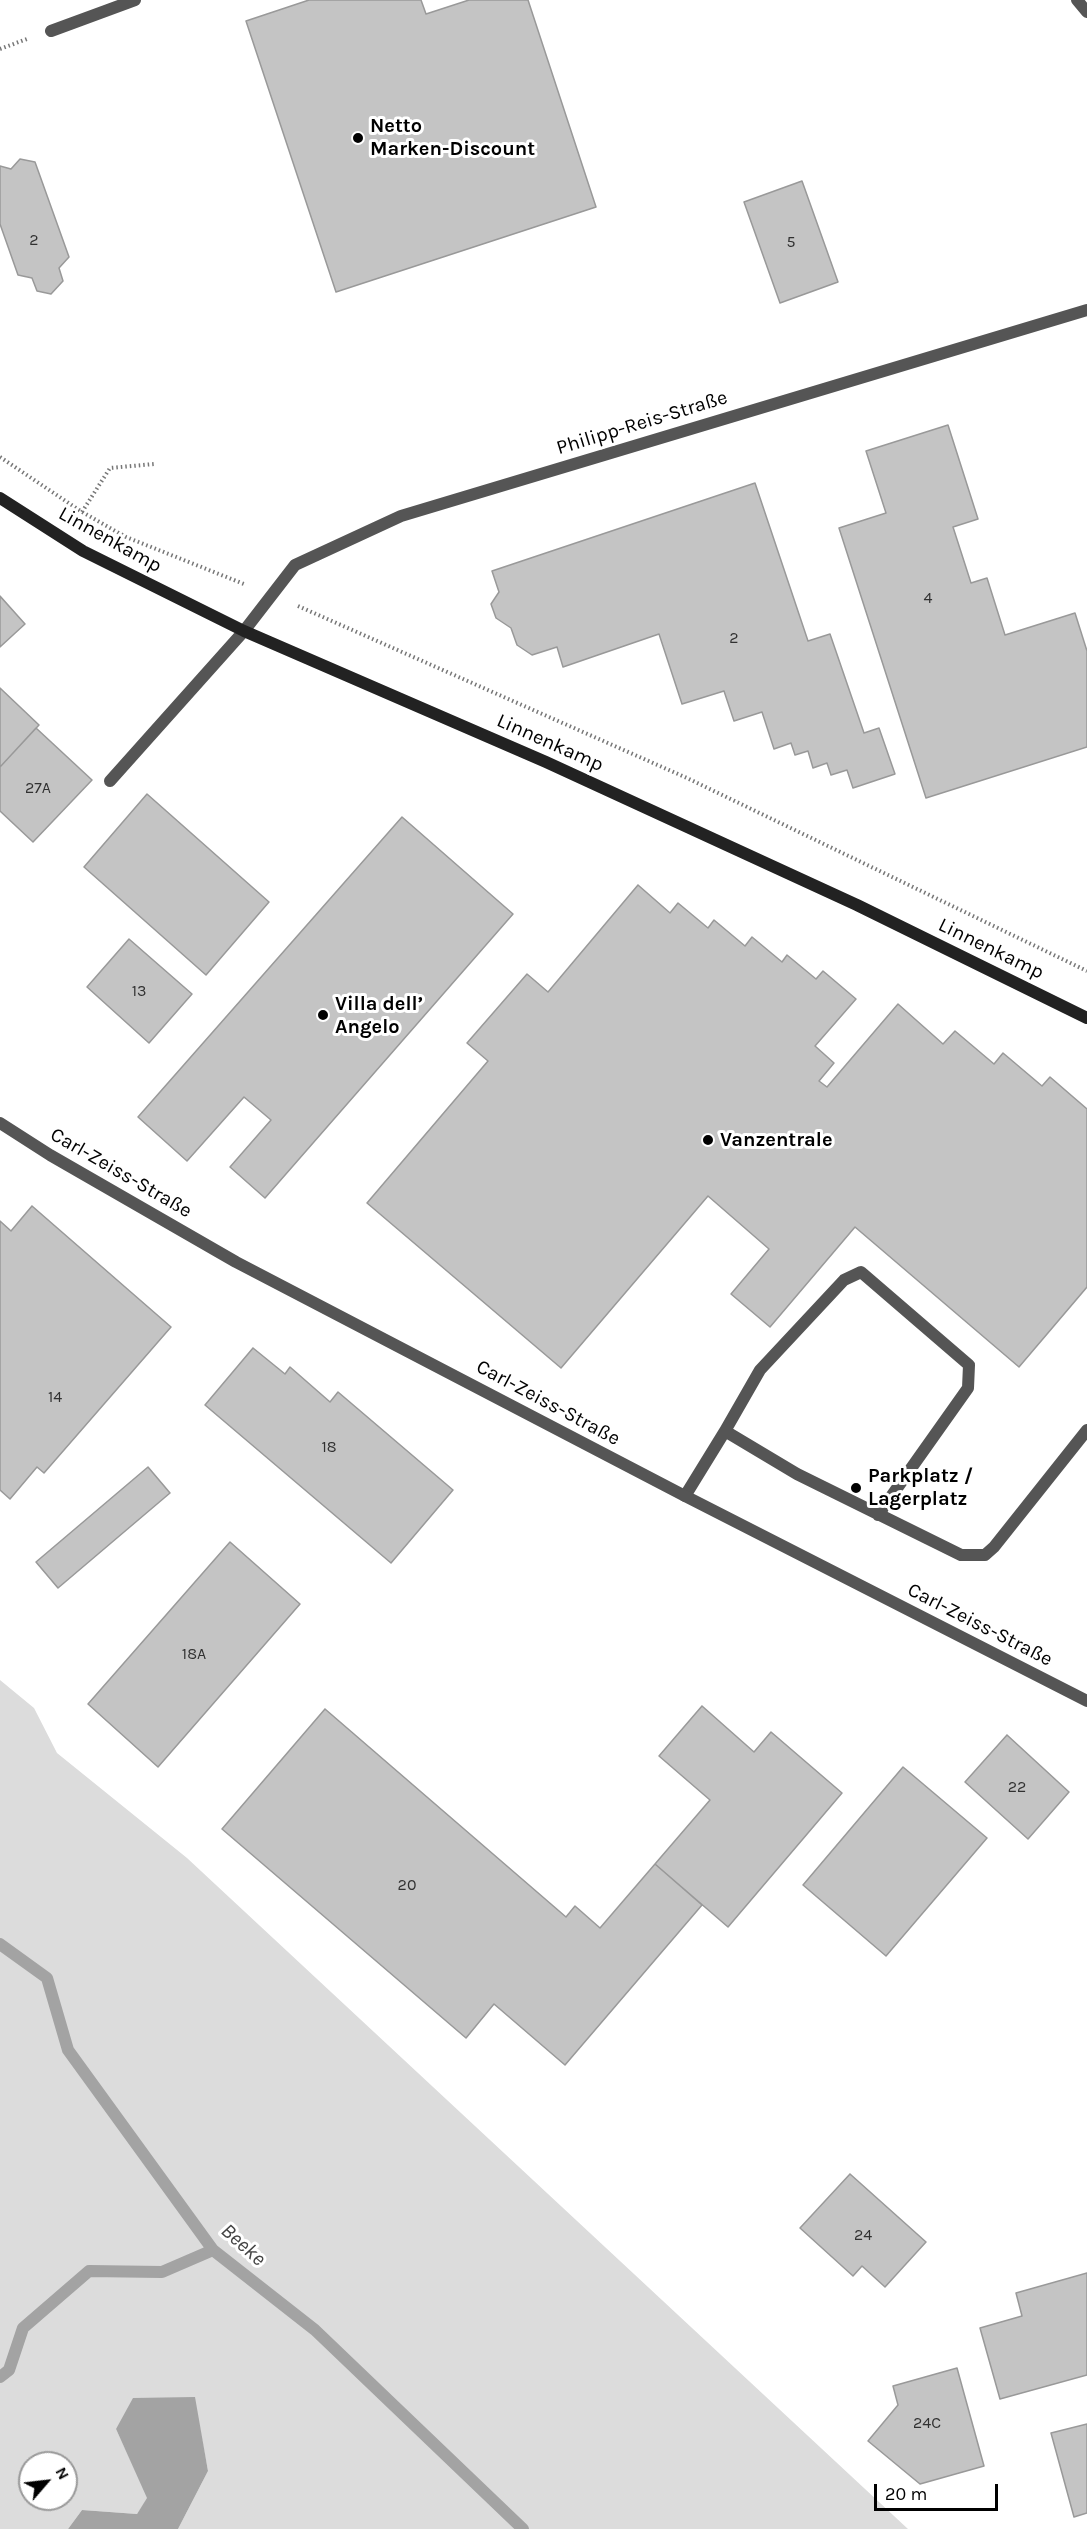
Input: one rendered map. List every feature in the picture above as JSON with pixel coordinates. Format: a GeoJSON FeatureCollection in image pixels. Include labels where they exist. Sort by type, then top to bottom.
{"type":"FeatureCollection","features":[{"type":"Feature","properties":{"kind":"main road","name":"Linnenkamp"},"geometry":{"type":"LineString","coordinates":[[0,498],[83,551],[244,631],[546,762],[857,905],[1087,1018]]}},
{"type":"Feature","properties":{"kind":"street"},"geometry":{"type":"LineString","coordinates":[[51,31],[135,0]]}},
{"type":"Feature","properties":{"kind":"street"},"geometry":{"type":"LineString","coordinates":[[1077,0],[1087,12]]}},
{"type":"Feature","properties":{"kind":"street","name":"Philipp-Reis-Straße"},"geometry":{"type":"LineString","coordinates":[[110,781],[244,631],[295,565],[402,516],[1087,310]]}},
{"type":"Feature","properties":{"kind":"street","name":"Carl-Zeiss-Straße"},"geometry":{"type":"LineString","coordinates":[[0,1123],[50,1155],[236,1262],[1087,1701]]}},
{"type":"Feature","properties":{"kind":"street"},"geometry":{"type":"LineString","coordinates":[[686,1496],[760,1370],[844,1280],[861,1272],[969,1365],[968,1388],[878,1515]]}},
{"type":"Feature","properties":{"kind":"street"},"geometry":{"type":"LineString","coordinates":[[725,1431],[797,1474],[961,1555],[986,1555],[1087,1431]]}},
{"type":"Feature","properties":{"kind":"path"},"geometry":{"type":"LineString","coordinates":[[0,457],[82,512],[126,537],[271,594],[687,778],[1087,971]]}},
{"type":"Feature","properties":{"kind":"path"},"geometry":{"type":"LineString","coordinates":[[82,512],[110,468],[154,464]]}},
{"type":"Feature","properties":{"kind":"shaded area"},"geometry":{"type":"Polygon","coordinates":[[[0,1680],[34,1708],[57,1753],[187,1858],[908,2529],[178,2529],[208,2471],[194,2397],[116,2429],[148,2498],[137,2514],[82,2510],[68,2529],[0,2529],[0,1680]]]}},
{"type":"Feature","properties":{"kind":"shaded area"},"geometry":{"type":"Polygon","coordinates":[[[195,2397],[208,2471],[178,2529],[68,2529],[82,2510],[137,2514],[147,2498],[116,2429],[133,2398],[195,2397]]]}},
{"type":"Feature","properties":{"kind":"building"},"geometry":{"type":"Polygon","coordinates":[[[309,0],[421,0],[426,14],[469,0],[528,0],[596,207],[336,292],[246,21],[309,0]]]}},
{"type":"Feature","properties":{"kind":"building"},"geometry":{"type":"Polygon","coordinates":[[[20,159],[35,162],[69,257],[59,268],[63,281],[51,294],[37,291],[32,278],[18,275],[0,224],[0,166],[11,169],[20,159]]]}},
{"type":"Feature","properties":{"kind":"building"},"geometry":{"type":"Polygon","coordinates":[[[802,181],[838,282],[780,303],[744,202],[802,181]]]}},
{"type":"Feature","properties":{"kind":"building"},"geometry":{"type":"Polygon","coordinates":[[[948,425],[978,519],[953,527],[971,583],[987,578],[1005,635],[1075,613],[1087,651],[1087,747],[926,798],[839,528],[886,513],[866,451],[948,425]]]}},
{"type":"Feature","properties":{"kind":"building"},"geometry":{"type":"Polygon","coordinates":[[[755,483],[808,641],[830,634],[864,733],[879,728],[895,774],[853,788],[847,770],[831,775],[827,763],[813,768],[808,751],[795,755],[791,743],[774,749],[762,712],[734,721],[724,691],[682,704],[659,634],[563,667],[557,647],[532,655],[517,645],[511,628],[496,618],[491,604],[499,592],[492,571],[755,483]]]}},
{"type":"Feature","properties":{"kind":"building"},"geometry":{"type":"Polygon","coordinates":[[[0,596],[25,624],[0,647],[0,596]]]}},
{"type":"Feature","properties":{"kind":"building"},"geometry":{"type":"Polygon","coordinates":[[[0,688],[39,725],[0,767],[0,688]]]}},
{"type":"Feature","properties":{"kind":"building"},"geometry":{"type":"Polygon","coordinates":[[[36,728],[92,780],[33,842],[0,811],[0,767],[36,728]]]}},
{"type":"Feature","properties":{"kind":"building"},"geometry":{"type":"Polygon","coordinates":[[[147,794],[269,902],[206,975],[84,867],[147,794]]]}},
{"type":"Feature","properties":{"kind":"building"},"geometry":{"type":"Polygon","coordinates":[[[402,817],[513,914],[265,1198],[230,1167],[271,1120],[244,1097],[187,1161],[138,1117],[402,817]]]}},
{"type":"Feature","properties":{"kind":"building"},"geometry":{"type":"Polygon","coordinates":[[[638,885],[670,913],[678,903],[708,928],[714,920],[745,946],[752,937],[782,962],[787,955],[816,979],[823,971],[856,999],[815,1046],[834,1063],[819,1081],[827,1087],[898,1004],[943,1044],[955,1031],[994,1064],[1003,1053],[1042,1086],[1050,1077],[1087,1109],[1087,1287],[1019,1367],[855,1227],[770,1327],[731,1294],[769,1249],[708,1196],[561,1368],[367,1203],[488,1061],[467,1043],[527,974],[548,992],[638,885]]]}},
{"type":"Feature","properties":{"kind":"building"},"geometry":{"type":"Polygon","coordinates":[[[129,939],[192,994],[149,1043],[87,987],[129,939]]]}},
{"type":"Feature","properties":{"kind":"building"},"geometry":{"type":"Polygon","coordinates":[[[32,1206],[171,1327],[44,1473],[37,1467],[10,1499],[0,1490],[0,1221],[11,1231],[32,1206]]]}},
{"type":"Feature","properties":{"kind":"building"},"geometry":{"type":"Polygon","coordinates":[[[253,1348],[285,1374],[290,1367],[330,1402],[338,1392],[453,1490],[391,1563],[205,1405],[253,1348]]]}},
{"type":"Feature","properties":{"kind":"building"},"geometry":{"type":"Polygon","coordinates":[[[148,1467],[170,1493],[58,1588],[36,1562],[148,1467]]]}},
{"type":"Feature","properties":{"kind":"building"},"geometry":{"type":"Polygon","coordinates":[[[230,1542],[300,1604],[158,1767],[88,1704],[230,1542]]]}},
{"type":"Feature","properties":{"kind":"building"},"geometry":{"type":"Polygon","coordinates":[[[702,1706],[754,1752],[771,1732],[842,1793],[728,1927],[655,1864],[710,1800],[659,1756],[702,1706]]]}},
{"type":"Feature","properties":{"kind":"building"},"geometry":{"type":"Polygon","coordinates":[[[325,1709],[566,1917],[575,1906],[600,1928],[655,1864],[702,1905],[565,2065],[494,2004],[466,2038],[222,1829],[325,1709]]]}},
{"type":"Feature","properties":{"kind":"building"},"geometry":{"type":"Polygon","coordinates":[[[1007,1735],[1069,1792],[1028,1839],[965,1782],[1007,1735]]]}},
{"type":"Feature","properties":{"kind":"building"},"geometry":{"type":"Polygon","coordinates":[[[903,1767],[987,1838],[886,1956],[803,1885],[903,1767]]]}},
{"type":"Feature","properties":{"kind":"building"},"geometry":{"type":"Polygon","coordinates":[[[850,2174],[926,2242],[885,2287],[862,2266],[853,2276],[800,2228],[850,2174]]]}},
{"type":"Feature","properties":{"kind":"building"},"geometry":{"type":"Polygon","coordinates":[[[1087,2273],[1087,2375],[1000,2399],[980,2328],[1022,2316],[1016,2293],[1087,2273]]]}},
{"type":"Feature","properties":{"kind":"building"},"geometry":{"type":"Polygon","coordinates":[[[957,2368],[984,2466],[920,2484],[868,2441],[898,2405],[893,2386],[957,2368]]]}},
{"type":"Feature","properties":{"kind":"building"},"geometry":{"type":"Polygon","coordinates":[[[1087,2424],[1087,2513],[1074,2517],[1051,2433],[1087,2424]]]}},
{"type":"Feature","properties":{"kind":"waterway","name":"Beeke"},"geometry":{"type":"LineString","coordinates":[[0,1944],[47,1978],[68,2050],[213,2250],[315,2330],[523,2529]]}},
{"type":"Feature","properties":{"kind":"waterway"},"geometry":{"type":"LineString","coordinates":[[0,2377],[9,2370],[23,2328],[89,2271],[162,2272],[213,2250]]}},
{"type":"Feature","properties":{"kind":"place","name":"Netto Marken-Discount"},"geometry":{"type":"Point","coordinates":[358,138]}},
{"type":"Feature","properties":{"kind":"place","name":"Villa dell’ Angelo"},"geometry":{"type":"Point","coordinates":[323,1015]}},
{"type":"Feature","properties":{"kind":"place","name":"Vanzentrale"},"geometry":{"type":"Point","coordinates":[708,1140]}},
{"type":"Feature","properties":{"kind":"place","name":"Parkplatz / Lagerplatz"},"geometry":{"type":"Point","coordinates":[856,1488]}}]}
